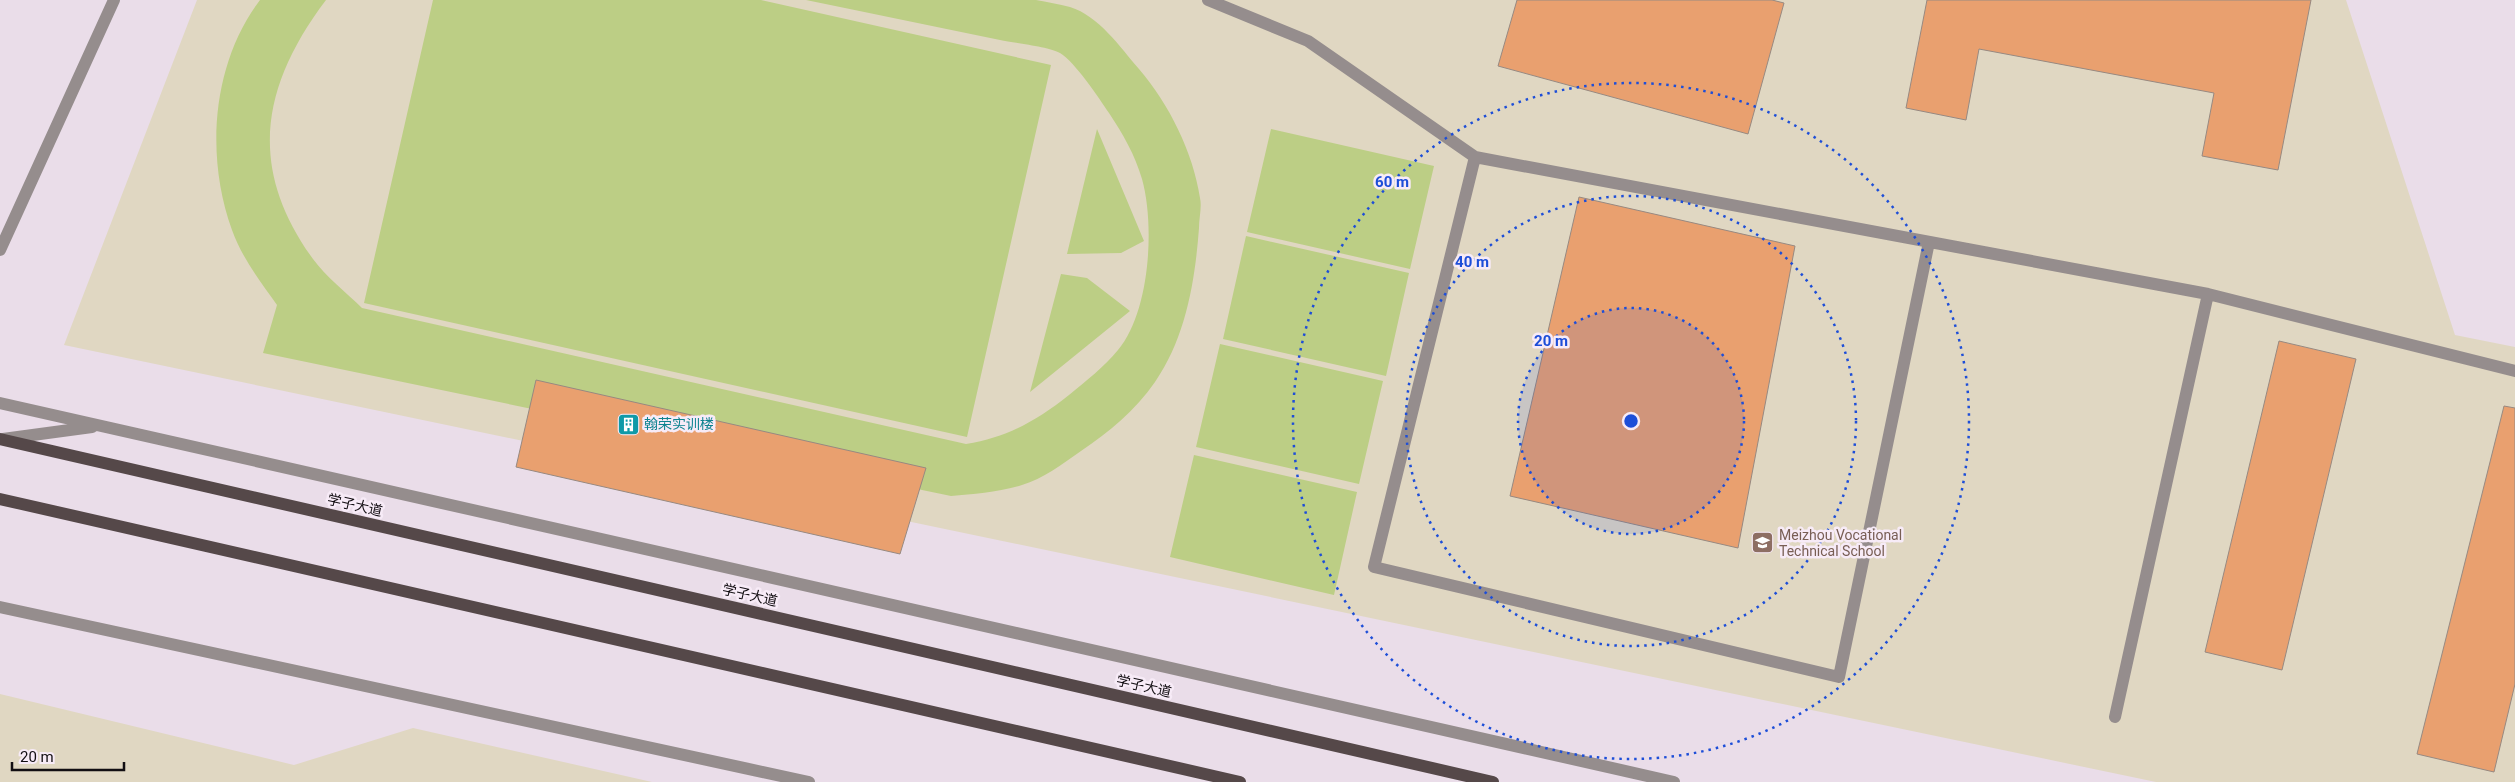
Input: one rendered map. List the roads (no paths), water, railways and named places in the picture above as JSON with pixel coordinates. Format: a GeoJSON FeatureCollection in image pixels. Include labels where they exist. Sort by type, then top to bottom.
{"type":"FeatureCollection","features":[{"type":"Feature","properties":{"kind":"main road","name":"学子大道"},"geometry":{"type":"LineString","coordinates":[[2,439],[1492,782]]}},
{"type":"Feature","properties":{"kind":"main road"},"geometry":{"type":"LineString","coordinates":[[0,500],[1240,782]]}},
{"type":"Feature","properties":{"kind":"street"},"geometry":{"type":"LineString","coordinates":[[0,250],[114,0]]}},
{"type":"Feature","properties":{"kind":"street"},"geometry":{"type":"LineString","coordinates":[[1208,0],[1308,41],[1475,157],[2208,294],[2515,371]]}},
{"type":"Feature","properties":{"kind":"street"},"geometry":{"type":"LineString","coordinates":[[1475,157],[1374,567],[1839,677],[1929,242]]}},
{"type":"Feature","properties":{"kind":"street"},"geometry":{"type":"LineString","coordinates":[[2114,717],[2208,294]]}},
{"type":"Feature","properties":{"kind":"street"},"geometry":{"type":"LineString","coordinates":[[0,403],[1674,782]]}},
{"type":"Feature","properties":{"kind":"street"},"geometry":{"type":"LineString","coordinates":[[2,439],[99,426]]}},
{"type":"Feature","properties":{"kind":"street"},"geometry":{"type":"LineString","coordinates":[[0,607],[809,782]]}},
{"type":"Feature","properties":{"kind":"place","name":"翰荣实训楼"},"geometry":{"type":"Point","coordinates":[628,424]}},
{"type":"Feature","properties":{"kind":"place","name":"Meizhou Vocational Technical School"},"geometry":{"type":"Point","coordinates":[1763,543]}}]}
